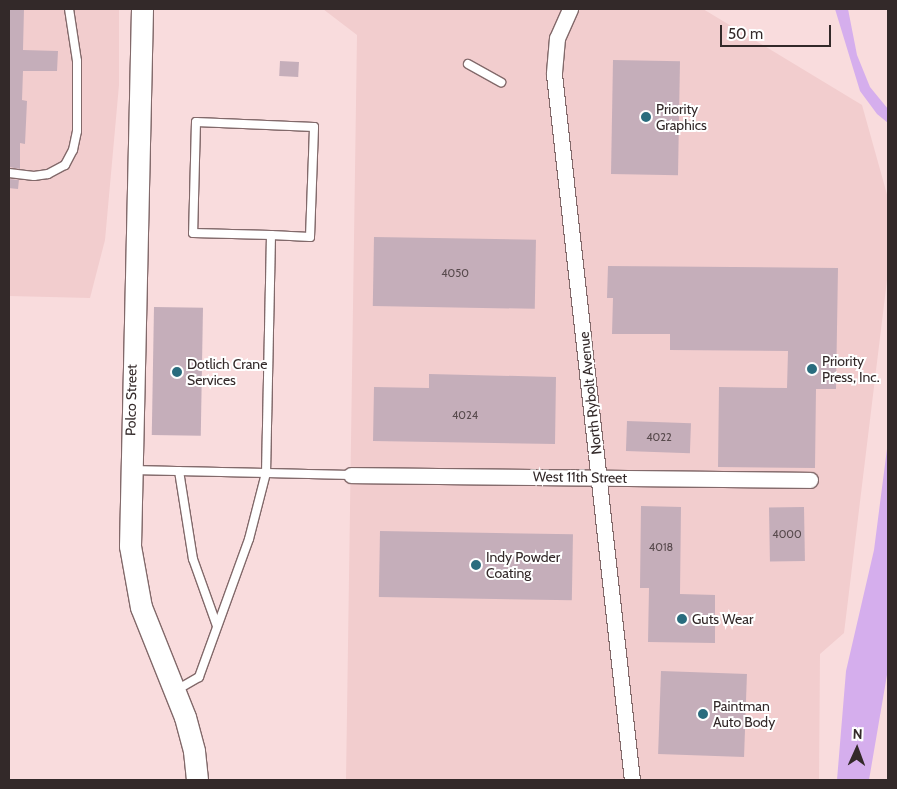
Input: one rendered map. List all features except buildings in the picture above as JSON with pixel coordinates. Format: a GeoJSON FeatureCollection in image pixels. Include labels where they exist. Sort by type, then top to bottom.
{"type":"FeatureCollection","features":[{"type":"Feature","properties":{"kind":"street","name":"Polco Street"},"geometry":{"type":"LineString","coordinates":[[142,9],[129,524],[136,587],[149,634],[175,691],[194,750],[197,780]]}},
{"type":"Feature","properties":{"kind":"street","name":"North Rybolt Avenue"},"geometry":{"type":"LineString","coordinates":[[570,9],[557,38],[554,74],[632,780]]}},
{"type":"Feature","properties":{"kind":"street","name":"West 11th Street"},"geometry":{"type":"LineString","coordinates":[[351,475],[810,480]]}},
{"type":"Feature","properties":{"kind":"lane"},"geometry":{"type":"LineString","coordinates":[[9,173],[34,176],[48,174],[65,165],[73,150],[77,131],[76,61],[69,9]]}},
{"type":"Feature","properties":{"kind":"lane"},"geometry":{"type":"LineString","coordinates":[[468,64],[501,82]]}},
{"type":"Feature","properties":{"kind":"lane"},"geometry":{"type":"LineString","coordinates":[[196,122],[314,127],[310,237],[271,235],[193,233],[196,122]]}},
{"type":"Feature","properties":{"kind":"lane"},"geometry":{"type":"LineString","coordinates":[[175,691],[200,677],[249,539],[266,473],[271,235]]}},
{"type":"Feature","properties":{"kind":"lane"},"geometry":{"type":"LineString","coordinates":[[130,470],[351,475]]}},
{"type":"Feature","properties":{"kind":"lane"},"geometry":{"type":"LineString","coordinates":[[179,471],[193,559],[217,626]]}},
{"type":"Feature","properties":{"kind":"shaded area"},"geometry":{"type":"Polygon","coordinates":[[[9,9],[119,9],[119,85],[105,240],[90,298],[9,296],[9,9]]]}},
{"type":"Feature","properties":{"kind":"shaded area"},"geometry":{"type":"Polygon","coordinates":[[[323,9],[703,9],[862,105],[888,198],[888,272],[844,633],[820,654],[819,780],[346,780],[357,35],[323,9]]]}},
{"type":"Feature","properties":{"kind":"shaded area"},"geometry":{"type":"Polygon","coordinates":[[[835,9],[848,9],[857,55],[870,87],[888,109],[888,123],[877,114],[860,91],[835,9]]]}},
{"type":"Feature","properties":{"kind":"shaded area"},"geometry":{"type":"Polygon","coordinates":[[[888,441],[888,669],[869,780],[837,780],[846,671],[874,550],[888,441]]]}},
{"type":"Feature","properties":{"kind":"place","name":"Priority Graphics"},"geometry":{"type":"Point","coordinates":[646,117]}},
{"type":"Feature","properties":{"kind":"place","name":"Priority Press, Inc."},"geometry":{"type":"Point","coordinates":[812,369]}},
{"type":"Feature","properties":{"kind":"place","name":"Dotlich Crane Services"},"geometry":{"type":"Point","coordinates":[177,372]}},
{"type":"Feature","properties":{"kind":"place","name":"Indy Powder Coating"},"geometry":{"type":"Point","coordinates":[476,565]}},
{"type":"Feature","properties":{"kind":"place","name":"Guts Wear"},"geometry":{"type":"Point","coordinates":[682,619]}},
{"type":"Feature","properties":{"kind":"place","name":"Paintman Auto Body"},"geometry":{"type":"Point","coordinates":[703,714]}}]}
